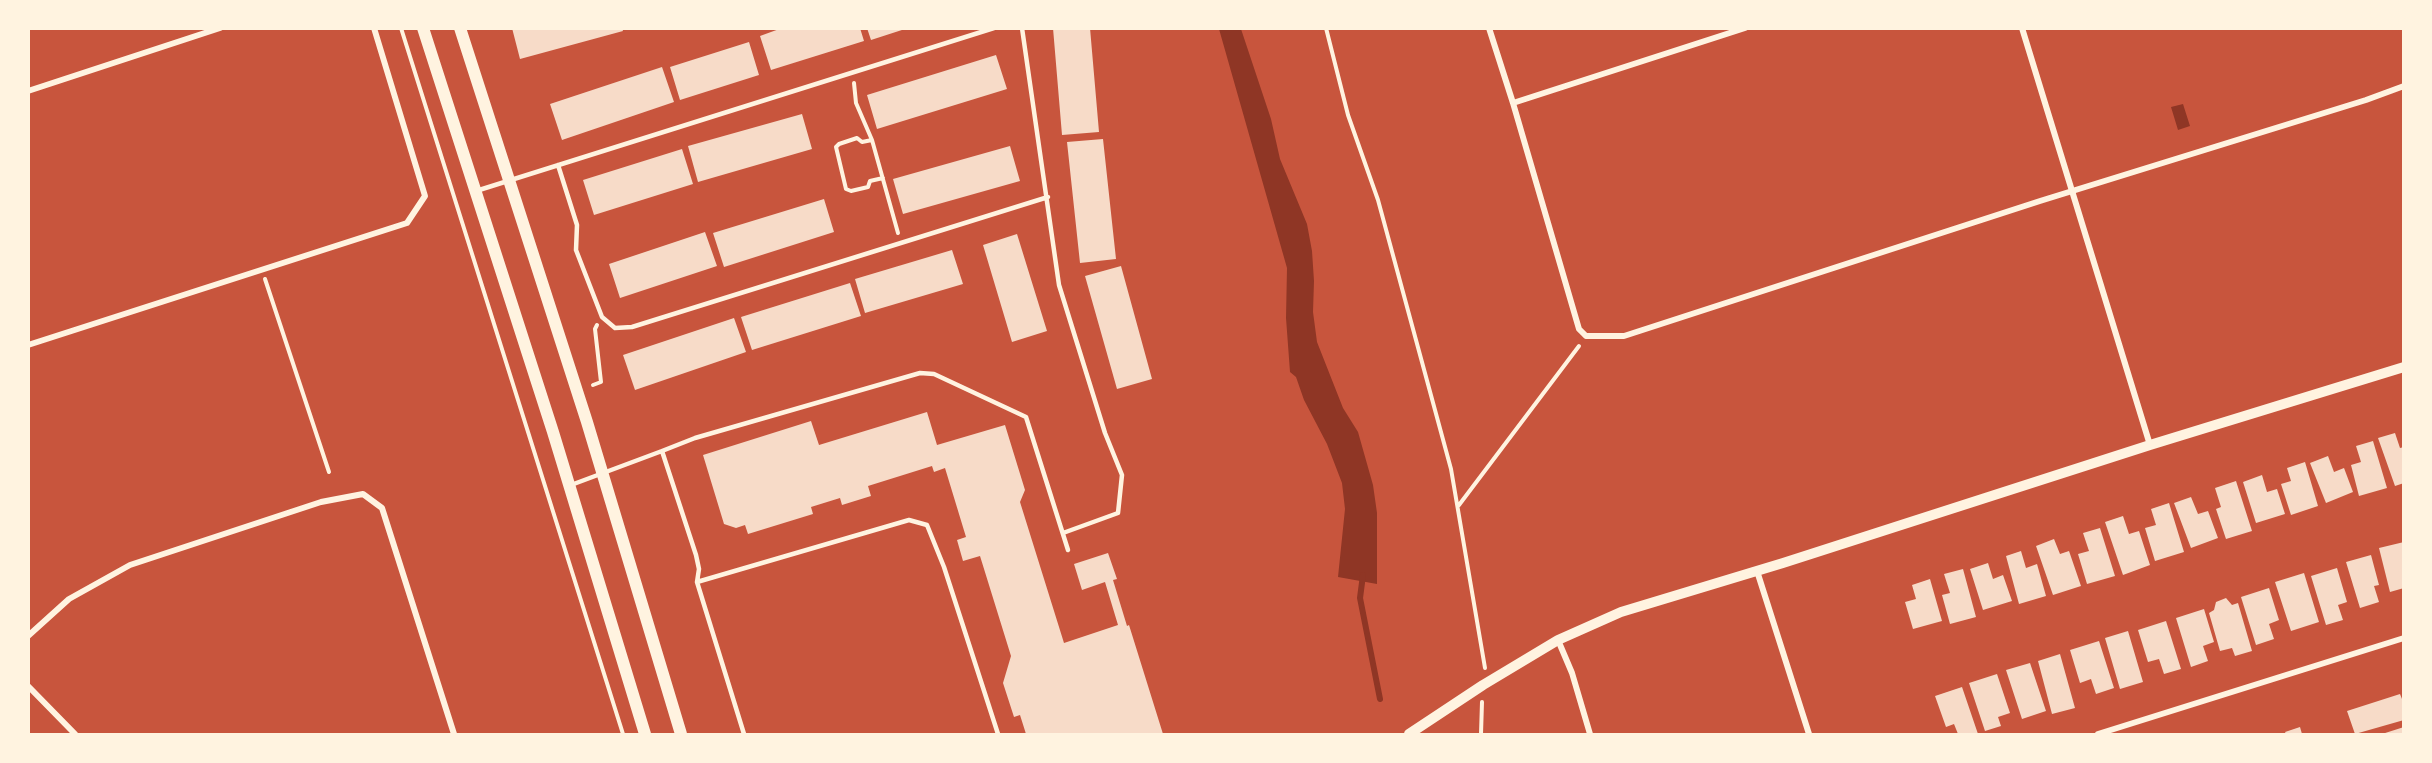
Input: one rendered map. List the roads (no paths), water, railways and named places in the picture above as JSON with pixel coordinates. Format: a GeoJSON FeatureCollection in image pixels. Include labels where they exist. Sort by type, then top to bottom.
{"type":"FeatureCollection","features":[{"type":"Feature","properties":{"kind":"main road"},"geometry":{"type":"LineString","coordinates":[[423,28],[569,486],[645,735]]}},
{"type":"Feature","properties":{"kind":"main road"},"geometry":{"type":"LineString","coordinates":[[460,28],[603,474],[681,735]]}},
{"type":"Feature","properties":{"kind":"street"},"geometry":{"type":"LineString","coordinates":[[28,91],[220,28]]}},
{"type":"Feature","properties":{"kind":"street"},"geometry":{"type":"LineString","coordinates":[[28,345],[407,223],[426,196],[374,28]]}},
{"type":"Feature","properties":{"kind":"street"},"geometry":{"type":"LineString","coordinates":[[1490,28],[1579,329],[1586,336],[1624,336],[2073,191],[2366,100],[2403,86]]}},
{"type":"Feature","properties":{"kind":"street"},"geometry":{"type":"LineString","coordinates":[[1513,103],[1745,28]]}},
{"type":"Feature","properties":{"kind":"street"},"geometry":{"type":"LineString","coordinates":[[2022,28],[2150,445]]}},
{"type":"Feature","properties":{"kind":"street"},"geometry":{"type":"LineString","coordinates":[[1409,735],[1558,640],[1621,612],[2403,367]]}},
{"type":"Feature","properties":{"kind":"street"},"geometry":{"type":"LineString","coordinates":[[28,636],[69,599],[130,565],[321,502],[363,494],[382,508],[454,735]]}},
{"type":"Feature","properties":{"kind":"street"},"geometry":{"type":"LineString","coordinates":[[1757,571],[1809,735]]}},
{"type":"Feature","properties":{"kind":"street"},"geometry":{"type":"LineString","coordinates":[[2098,735],[2403,638]]}},
{"type":"Feature","properties":{"kind":"street"},"geometry":{"type":"LineString","coordinates":[[1558,640],[1572,673],[1590,735]]}},
{"type":"Feature","properties":{"kind":"street"},"geometry":{"type":"LineString","coordinates":[[28,686],[75,735]]}},
{"type":"Feature","properties":{"kind":"lane"},"geometry":{"type":"LineString","coordinates":[[474,191],[994,28]]}},
{"type":"Feature","properties":{"kind":"lane"},"geometry":{"type":"LineString","coordinates":[[1022,28],[1059,285],[1105,433],[1122,476],[1118,513],[1063,532]]}},
{"type":"Feature","properties":{"kind":"lane"},"geometry":{"type":"LineString","coordinates":[[558,165],[577,225],[576,250],[602,317],[615,328],[632,327],[1048,197]]}},
{"type":"Feature","properties":{"kind":"lane"},"geometry":{"type":"LineString","coordinates":[[569,486],[695,438],[920,373],[934,374],[1026,417],[1068,550]]}},
{"type":"Feature","properties":{"kind":"lane"},"geometry":{"type":"LineString","coordinates":[[662,451],[696,555],[699,569],[697,582],[744,735]]}},
{"type":"Feature","properties":{"kind":"lane"},"geometry":{"type":"LineString","coordinates":[[697,582],[909,520],[927,525],[944,567],[998,735]]}},
{"type":"Feature","properties":{"kind":"waterway"},"geometry":{"type":"LineString","coordinates":[[1363,575],[1360,598],[1380,699]]}}]}
